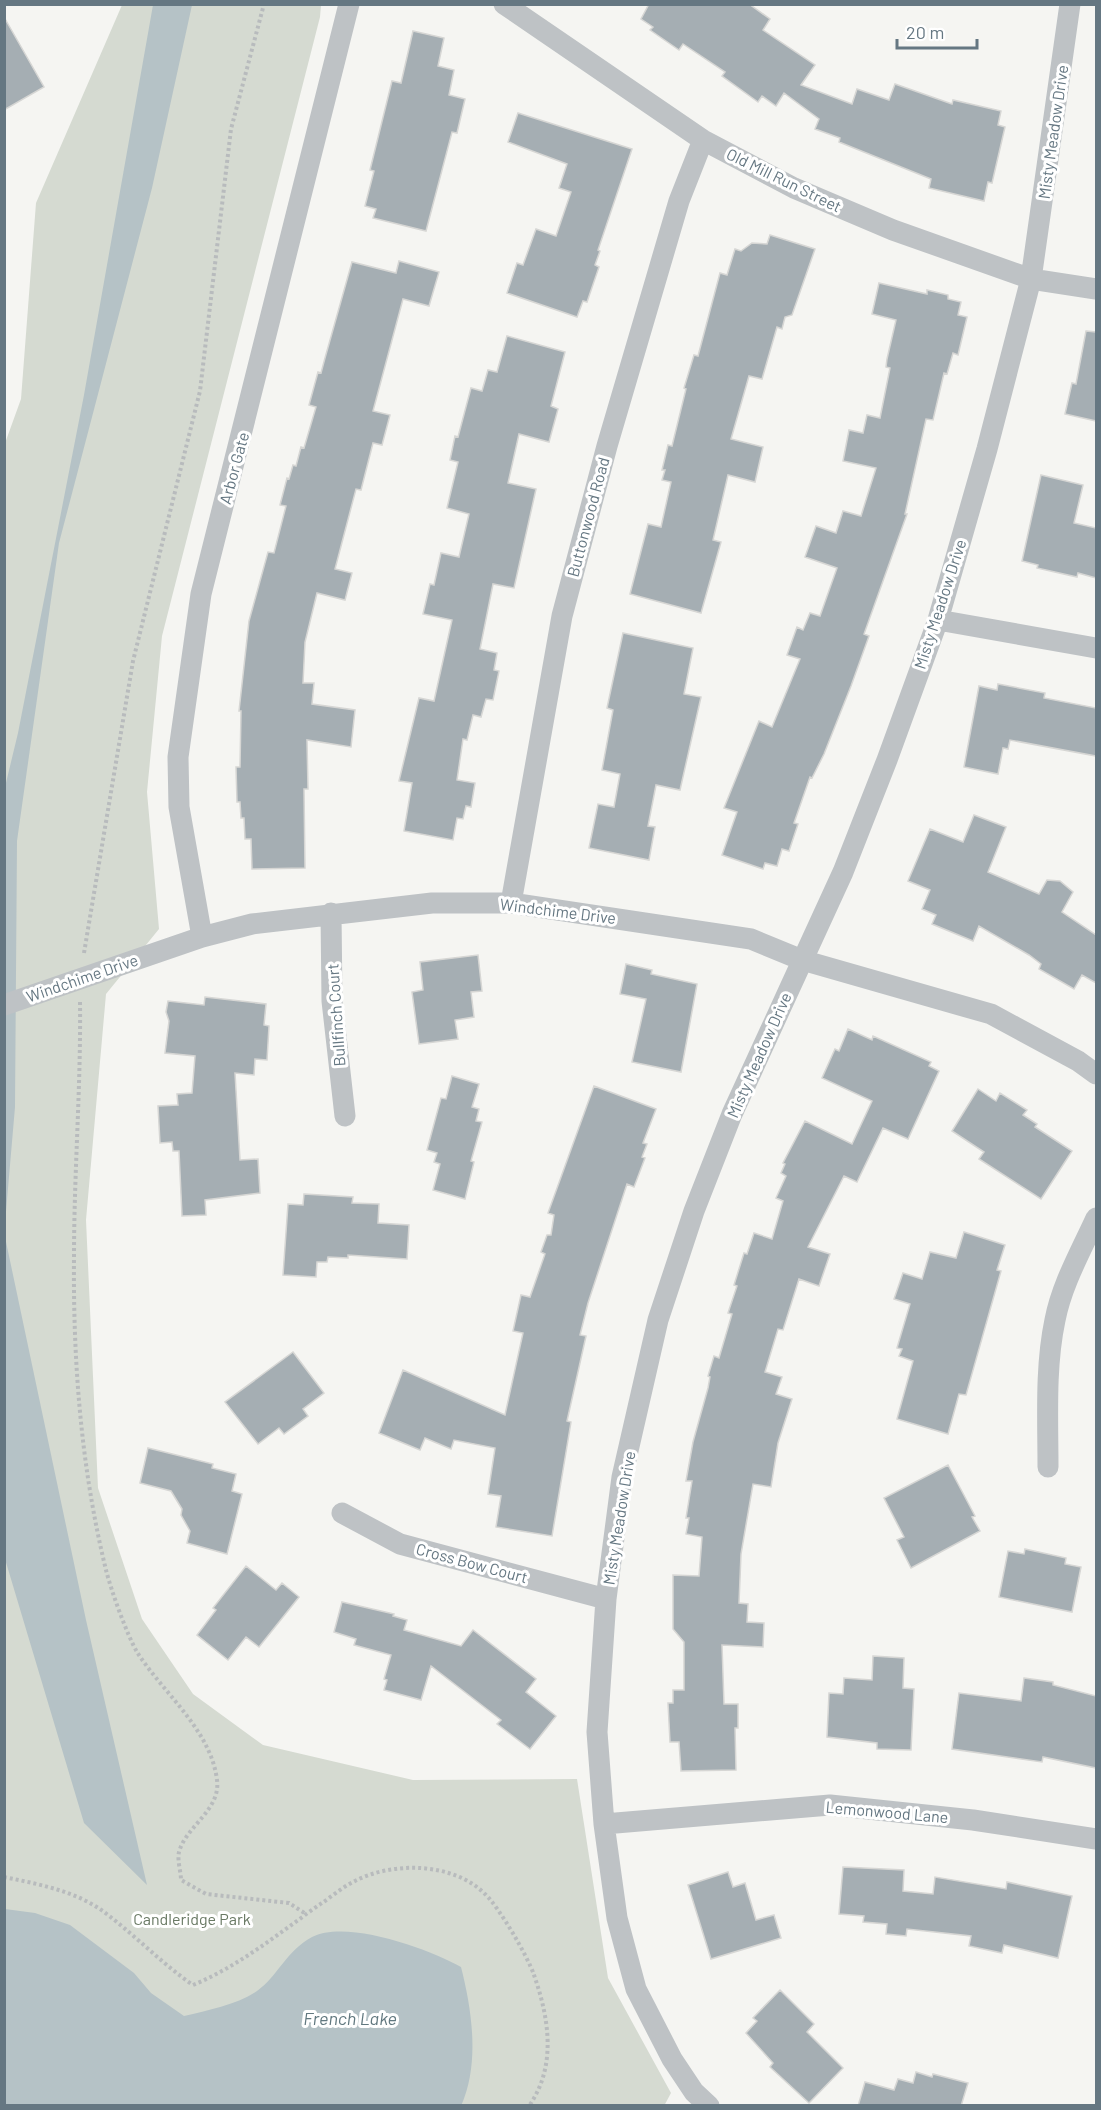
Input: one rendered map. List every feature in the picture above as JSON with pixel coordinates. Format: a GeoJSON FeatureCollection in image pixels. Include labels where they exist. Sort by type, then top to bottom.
{"type":"FeatureCollection","features":[{"type":"Feature","properties":{"kind":"street","name":"Arbor Gate"},"geometry":{"type":"LineString","coordinates":[[202,937],[180,807],[178,757],[201,594],[349,4]]}},
{"type":"Feature","properties":{"kind":"street","name":"Old Mill Run Street"},"geometry":{"type":"LineString","coordinates":[[504,4],[703,140],[794,188],[860,216],[1031,279],[1096,289]]}},
{"type":"Feature","properties":{"kind":"street","name":"Misty Meadow Drive"},"geometry":{"type":"LineString","coordinates":[[710,2106],[694,2092],[672,2059],[636,1989],[617,1918],[604,1824],[597,1732],[606,1599],[622,1477],[658,1320],[694,1211],[732,1114],[843,872],[938,620],[987,449],[1031,279],[1070,4]]}},
{"type":"Feature","properties":{"kind":"street","name":"Buttonwood Road"},"geometry":{"type":"LineString","coordinates":[[511,903],[562,616],[610,435],[679,201],[703,140]]}},
{"type":"Feature","properties":{"kind":"street"},"geometry":{"type":"LineString","coordinates":[[938,620],[1096,648]]}},
{"type":"Feature","properties":{"kind":"street","name":"Windchime Drive"},"geometry":{"type":"LineString","coordinates":[[4,1005],[202,937],[252,924],[432,903],[511,903],[751,939],[802,960],[991,1014],[1078,1061],[1096,1074]]}},
{"type":"Feature","properties":{"kind":"street","name":"Bullfinch Court"},"geometry":{"type":"LineString","coordinates":[[331,913],[332,1001],[345,1116]]}},
{"type":"Feature","properties":{"kind":"street"},"geometry":{"type":"LineString","coordinates":[[1048,1467],[1049,1384],[1054,1321],[1063,1292],[1096,1218]]}},
{"type":"Feature","properties":{"kind":"street","name":"Cross Bow Court"},"geometry":{"type":"LineString","coordinates":[[342,1513],[400,1544],[606,1599]]}},
{"type":"Feature","properties":{"kind":"street","name":"Lemonwood Lane"},"geometry":{"type":"LineString","coordinates":[[604,1824],[830,1805],[973,1820],[1096,1839]]}},
{"type":"Feature","properties":{"kind":"path"},"geometry":{"type":"LineString","coordinates":[[264,4],[231,129],[200,391],[132,661],[80,979],[81,1072],[74,1258],[77,1378],[87,1484],[106,1573],[136,1650],[199,1733],[214,1763],[218,1783],[215,1799],[179,1853],[181,1880],[206,1894],[289,1903],[306,1914]]}},
{"type":"Feature","properties":{"kind":"path"},"geometry":{"type":"LineString","coordinates":[[4,1877],[52,1887],[102,1910],[170,1969],[193,1985],[223,1972],[354,1881],[394,1869],[432,1869],[457,1876],[486,1894],[529,1959],[546,2011],[548,2059],[539,2092],[529,2106]]}},
{"type":"Feature","properties":{"kind":"green space","name":"Candleridge Park"},"geometry":{"type":"Polygon","coordinates":[[[122,5],[321,5],[320,17],[162,636],[147,792],[159,929],[106,994],[86,1220],[98,1488],[142,1619],[193,1694],[263,1745],[413,1780],[577,1779],[608,1978],[671,2093],[664,2106],[5,2106],[4,446],[21,399],[36,203],[122,5]]]}},
{"type":"Feature","properties":{"kind":"water"},"geometry":{"type":"Polygon","coordinates":[[[153,5],[192,5],[152,188],[59,543],[17,841],[15,1107],[5,1223],[5,787],[18,733],[84,395],[153,5]]]}},
{"type":"Feature","properties":{"kind":"water"},"geometry":{"type":"Polygon","coordinates":[[[5,1237],[86,1620],[147,1885],[84,1823],[5,1559],[5,1237]]]}},
{"type":"Feature","properties":{"kind":"water","name":"French Lake"},"geometry":{"type":"Polygon","coordinates":[[[5,1909],[35,1913],[70,1925],[134,1973],[151,1993],[184,2016],[249,1996],[271,1978],[295,1949],[312,1937],[327,1932],[346,1932],[388,1938],[429,1952],[461,1967],[471,2019],[472,2055],[471,2073],[461,2106],[5,2105],[5,1909]]]}},
{"type":"Feature","properties":{"kind":"building"},"geometry":{"type":"Polygon","coordinates":[[[649,4],[749,4],[770,19],[763,30],[815,65],[801,85],[852,104],[857,89],[889,100],[895,84],[952,104],[953,100],[1001,111],[998,125],[1005,127],[992,183],[988,182],[984,201],[929,188],[931,179],[839,142],[840,138],[815,129],[819,119],[784,93],[776,106],[762,96],[758,102],[722,76],[725,72],[683,44],[679,50],[650,30],[653,27],[641,19],[649,4]]]}},
{"type":"Feature","properties":{"kind":"building"},"geometry":{"type":"Polygon","coordinates":[[[4,17],[44,87],[4,110],[4,17]]]}},
{"type":"Feature","properties":{"kind":"building"},"geometry":{"type":"Polygon","coordinates":[[[413,31],[444,38],[438,66],[454,70],[449,95],[465,99],[457,133],[452,132],[426,231],[373,218],[376,209],[365,206],[374,171],[370,170],[392,81],[401,83],[413,31]]]}},
{"type":"Feature","properties":{"kind":"building"},"geometry":{"type":"Polygon","coordinates":[[[518,113],[632,149],[598,250],[600,251],[595,265],[599,267],[587,302],[583,301],[577,317],[507,293],[517,263],[523,265],[536,229],[556,236],[571,192],[559,188],[567,164],[508,142],[518,113]]]}},
{"type":"Feature","properties":{"kind":"building"},"geometry":{"type":"Polygon","coordinates":[[[770,235],[815,249],[792,315],[785,317],[782,329],[777,327],[762,379],[749,376],[731,439],[763,447],[755,482],[728,475],[713,540],[721,542],[701,613],[630,594],[648,524],[661,527],[671,482],[662,480],[665,470],[662,470],[668,445],[672,446],[686,389],[684,388],[694,355],[698,356],[720,273],[727,275],[735,249],[741,251],[752,243],[767,244],[770,235]]]}},
{"type":"Feature","properties":{"kind":"building"},"geometry":{"type":"Polygon","coordinates":[[[399,261],[439,272],[429,306],[403,299],[373,411],[390,415],[382,445],[373,443],[361,490],[356,489],[335,569],[352,573],[345,600],[317,593],[305,642],[303,683],[314,683],[312,704],[355,710],[351,747],[307,740],[308,789],[304,789],[305,868],[252,869],[251,839],[245,839],[244,818],[241,818],[240,802],[237,802],[236,767],[240,767],[241,711],[239,711],[249,621],[268,552],[274,553],[286,506],[280,505],[287,478],[289,479],[293,465],[296,466],[301,447],[304,448],[316,407],[309,405],[318,372],[321,373],[352,262],[396,273],[399,261]]]}},
{"type":"Feature","properties":{"kind":"building"},"geometry":{"type":"Polygon","coordinates":[[[879,283],[927,294],[927,290],[948,295],[948,299],[961,302],[958,315],[967,317],[958,355],[953,353],[947,374],[944,373],[933,420],[926,419],[905,514],[907,514],[864,634],[869,636],[851,686],[824,754],[812,778],[810,777],[794,823],[798,824],[789,851],[782,849],[777,866],[765,863],[763,869],[722,855],[737,812],[724,808],[759,721],[772,727],[800,659],[787,655],[797,627],[803,630],[810,613],[820,616],[837,568],[805,557],[816,526],[836,533],[843,511],[861,516],[876,468],[843,461],[849,430],[863,433],[867,415],[880,418],[890,368],[886,367],[887,359],[896,320],[872,314],[879,283]]]}},
{"type":"Feature","properties":{"kind":"building"},"geometry":{"type":"Polygon","coordinates":[[[1086,331],[1096,332],[1096,421],[1065,414],[1072,383],[1076,384],[1086,331]]]}},
{"type":"Feature","properties":{"kind":"building"},"geometry":{"type":"Polygon","coordinates":[[[507,336],[565,352],[551,406],[558,409],[549,442],[519,434],[508,483],[536,489],[514,588],[493,584],[480,649],[497,653],[494,670],[499,671],[493,700],[486,699],[481,717],[473,715],[467,740],[463,739],[457,780],[475,783],[471,807],[466,806],[463,819],[457,818],[453,840],[404,831],[412,783],[399,781],[419,698],[434,701],[452,620],[423,614],[430,584],[434,585],[441,553],[459,557],[469,514],[447,508],[458,462],[450,460],[455,436],[458,437],[471,388],[482,391],[488,370],[497,372],[507,336]]]}},
{"type":"Feature","properties":{"kind":"building"},"geometry":{"type":"Polygon","coordinates":[[[1041,475],[1083,485],[1074,523],[1096,528],[1096,578],[1078,573],[1077,577],[1037,568],[1038,565],[1022,561],[1041,475]]]}},
{"type":"Feature","properties":{"kind":"building"},"geometry":{"type":"Polygon","coordinates":[[[623,633],[693,648],[684,694],[701,697],[680,790],[656,785],[648,826],[655,827],[649,860],[589,848],[598,804],[614,807],[620,774],[602,770],[613,710],[607,708],[623,633]]]}},
{"type":"Feature","properties":{"kind":"building"},"geometry":{"type":"Polygon","coordinates":[[[998,684],[1045,693],[1044,698],[1096,708],[1096,756],[1010,740],[1008,749],[1003,748],[998,774],[964,767],[979,686],[997,690],[998,684]]]}},
{"type":"Feature","properties":{"kind":"building"},"geometry":{"type":"Polygon","coordinates":[[[974,815],[1006,827],[988,872],[1039,894],[1047,880],[1060,881],[1073,892],[1062,912],[1096,935],[1096,983],[1082,975],[1074,989],[1039,969],[1041,964],[1029,955],[979,926],[973,941],[932,924],[936,915],[922,909],[930,890],[908,881],[930,829],[963,842],[974,815]]]}},
{"type":"Feature","properties":{"kind":"building"},"geometry":{"type":"Polygon","coordinates":[[[478,955],[482,991],[471,992],[474,1017],[455,1020],[458,1039],[419,1044],[412,992],[423,990],[420,962],[478,955]]]}},
{"type":"Feature","properties":{"kind":"building"},"geometry":{"type":"Polygon","coordinates":[[[626,964],[652,970],[651,974],[697,984],[681,1072],[632,1062],[646,999],[620,994],[626,964]]]}},
{"type":"Feature","properties":{"kind":"building"},"geometry":{"type":"Polygon","coordinates":[[[205,997],[266,1004],[264,1025],[269,1026],[267,1060],[255,1059],[254,1075],[235,1073],[240,1160],[258,1159],[260,1193],[205,1200],[206,1215],[182,1216],[179,1151],[173,1151],[172,1142],[160,1143],[158,1106],[178,1105],[177,1094],[192,1093],[195,1056],[165,1053],[169,1021],[166,1012],[168,1001],[204,1005],[205,997]]]}},
{"type":"Feature","properties":{"kind":"building"},"geometry":{"type":"Polygon","coordinates":[[[848,1029],[872,1040],[873,1036],[931,1062],[929,1066],[939,1071],[908,1139],[883,1128],[857,1182],[844,1176],[808,1247],[830,1254],[819,1286],[799,1279],[783,1330],[778,1329],[765,1372],[782,1377],[776,1394],[792,1399],[778,1443],[771,1487],[753,1484],[741,1554],[739,1603],[748,1604],[747,1622],[764,1623],[763,1647],[722,1645],[724,1704],[738,1704],[738,1728],[735,1728],[736,1770],[681,1771],[679,1742],[670,1742],[668,1703],[673,1703],[673,1690],[684,1690],[684,1642],[673,1629],[673,1575],[699,1576],[702,1537],[686,1534],[692,1481],[686,1481],[693,1442],[714,1356],[719,1358],[732,1314],[728,1313],[744,1253],[747,1254],[754,1233],[772,1239],[783,1201],[776,1198],[786,1176],[781,1173],[785,1164],[783,1163],[805,1121],[852,1144],[872,1101],[822,1078],[835,1049],[839,1051],[848,1029]]]}},
{"type":"Feature","properties":{"kind":"building"},"geometry":{"type":"Polygon","coordinates":[[[452,1076],[479,1084],[472,1107],[479,1109],[476,1121],[482,1122],[471,1161],[474,1162],[465,1199],[433,1190],[440,1164],[434,1162],[437,1153],[427,1150],[441,1098],[446,1099],[452,1076]]]}},
{"type":"Feature","properties":{"kind":"building"},"geometry":{"type":"Polygon","coordinates":[[[594,1086],[656,1109],[643,1143],[647,1144],[642,1157],[645,1158],[634,1187],[627,1184],[588,1303],[580,1335],[586,1336],[567,1421],[571,1422],[552,1536],[496,1527],[501,1496],[488,1494],[495,1448],[454,1440],[451,1449],[425,1438],[420,1450],[379,1433],[403,1370],[505,1415],[523,1333],[513,1331],[521,1295],[530,1297],[545,1254],[541,1252],[547,1235],[551,1235],[554,1215],[548,1213],[594,1086]]]}},
{"type":"Feature","properties":{"kind":"building"},"geometry":{"type":"Polygon","coordinates":[[[978,1089],[996,1101],[1000,1093],[1027,1110],[1023,1115],[1037,1124],[1035,1127],[1072,1151],[1041,1199],[979,1159],[984,1152],[952,1131],[978,1089]]]}},
{"type":"Feature","properties":{"kind":"building"},"geometry":{"type":"Polygon","coordinates":[[[304,1194],[353,1197],[352,1203],[379,1204],[378,1223],[409,1225],[407,1259],[348,1255],[348,1258],[328,1257],[327,1262],[317,1262],[316,1277],[283,1275],[288,1204],[303,1205],[304,1194]]]}},
{"type":"Feature","properties":{"kind":"building"},"geometry":{"type":"Polygon","coordinates":[[[964,1232],[1005,1245],[997,1270],[1001,1271],[966,1395],[959,1394],[948,1434],[897,1419],[913,1361],[899,1356],[902,1349],[897,1348],[910,1304],[894,1299],[903,1273],[922,1279],[930,1252],[956,1258],[964,1232]]]}},
{"type":"Feature","properties":{"kind":"building"},"geometry":{"type":"Polygon","coordinates":[[[293,1352],[324,1393],[303,1409],[308,1416],[284,1434],[279,1428],[258,1444],[225,1402],[293,1352]]]}},
{"type":"Feature","properties":{"kind":"building"},"geometry":{"type":"Polygon","coordinates":[[[148,1448],[213,1464],[212,1468],[236,1474],[232,1491],[242,1494],[227,1554],[187,1543],[190,1531],[181,1515],[182,1509],[171,1491],[140,1483],[148,1448]]]}},
{"type":"Feature","properties":{"kind":"building"},"geometry":{"type":"Polygon","coordinates":[[[948,1465],[975,1516],[972,1517],[980,1531],[911,1568],[897,1540],[904,1537],[884,1498],[948,1465]]]}},
{"type":"Feature","properties":{"kind":"building"},"geometry":{"type":"Polygon","coordinates":[[[1025,1549],[1066,1558],[1065,1564],[1081,1567],[1072,1612],[999,1597],[1008,1551],[1024,1554],[1025,1549]]]}},
{"type":"Feature","properties":{"kind":"building"},"geometry":{"type":"Polygon","coordinates":[[[246,1566],[276,1590],[282,1583],[299,1597],[259,1647],[246,1637],[228,1660],[197,1635],[216,1610],[213,1608],[246,1566]]]}},
{"type":"Feature","properties":{"kind":"building"},"geometry":{"type":"Polygon","coordinates":[[[342,1602],[394,1614],[393,1616],[407,1620],[404,1630],[461,1646],[473,1630],[536,1679],[526,1692],[556,1716],[530,1749],[497,1724],[501,1720],[431,1666],[421,1700],[384,1690],[387,1680],[384,1679],[391,1655],[354,1645],[356,1639],[334,1632],[342,1602]]]}},
{"type":"Feature","properties":{"kind":"building"},"geometry":{"type":"Polygon","coordinates":[[[873,1656],[904,1658],[903,1688],[914,1689],[911,1750],[877,1749],[877,1743],[827,1737],[829,1693],[843,1694],[844,1678],[872,1680],[873,1656]]]}},
{"type":"Feature","properties":{"kind":"building"},"geometry":{"type":"Polygon","coordinates":[[[1024,1678],[1053,1682],[1053,1685],[1096,1696],[1096,1768],[1043,1757],[1042,1762],[952,1749],[959,1693],[1021,1701],[1024,1678]]]}},
{"type":"Feature","properties":{"kind":"building"},"geometry":{"type":"Polygon","coordinates":[[[843,1867],[904,1870],[903,1891],[933,1894],[935,1877],[1006,1889],[1007,1882],[1072,1896],[1058,1958],[1004,1945],[1002,1953],[969,1946],[971,1936],[907,1929],[906,1936],[886,1934],[887,1924],[863,1922],[864,1916],[839,1914],[843,1867]]]}},
{"type":"Feature","properties":{"kind":"building"},"geometry":{"type":"Polygon","coordinates":[[[728,1872],[733,1887],[745,1883],[756,1920],[774,1915],[781,1938],[711,1959],[688,1885],[728,1872]]]}},
{"type":"Feature","properties":{"kind":"building"},"geometry":{"type":"Polygon","coordinates":[[[780,1990],[814,2024],[807,2032],[843,2068],[809,2103],[770,2067],[773,2063],[746,2033],[757,2021],[753,2018],[780,1990]]]}},
{"type":"Feature","properties":{"kind":"building"},"geometry":{"type":"Polygon","coordinates":[[[916,2072],[968,2083],[961,2106],[858,2106],[865,2082],[894,2090],[898,2079],[913,2083],[916,2072]]]}}]}
